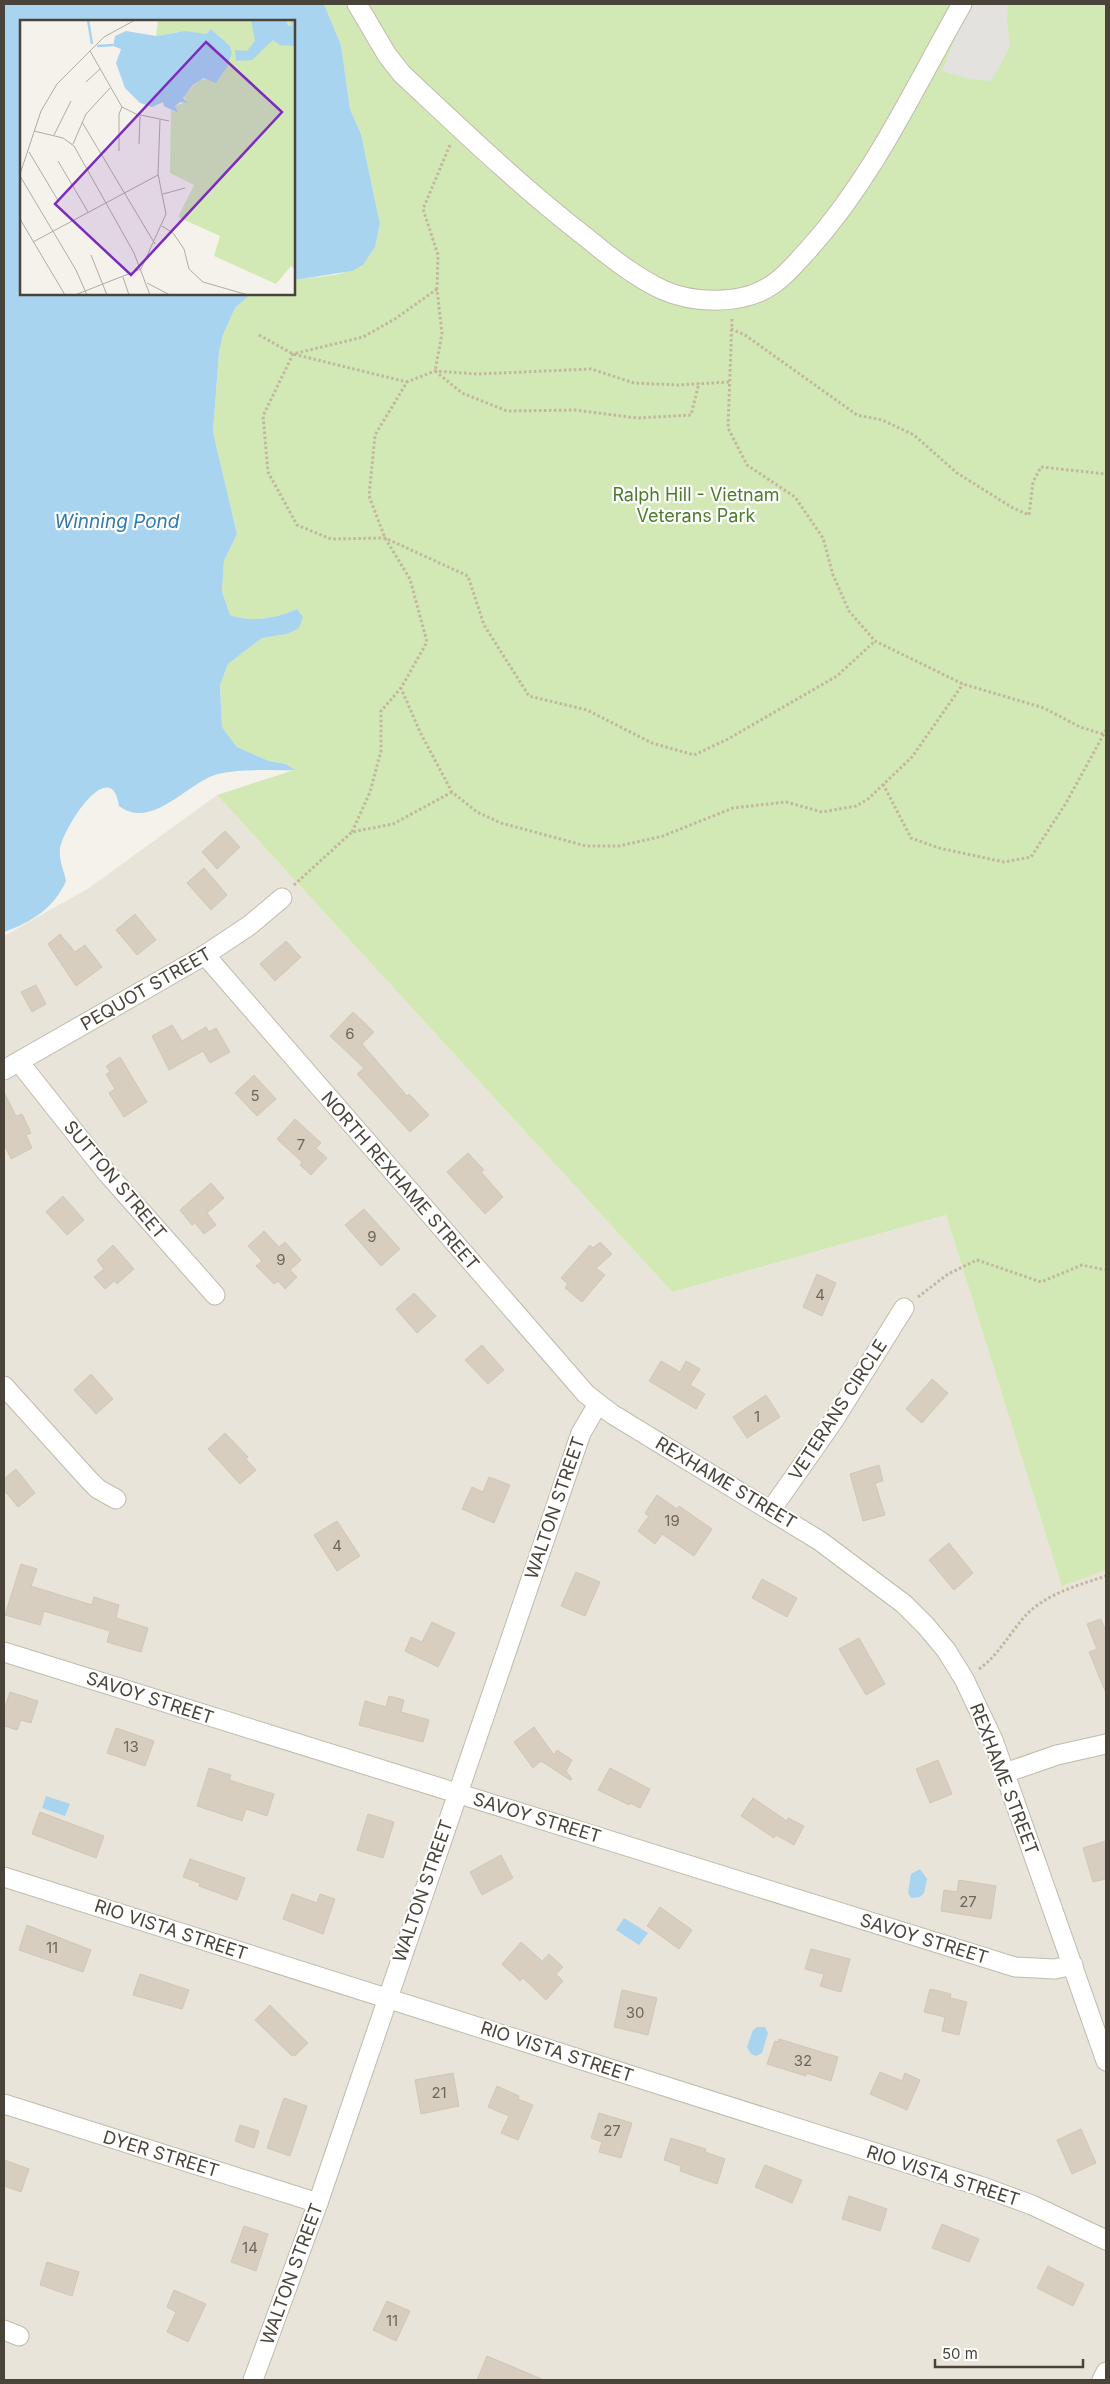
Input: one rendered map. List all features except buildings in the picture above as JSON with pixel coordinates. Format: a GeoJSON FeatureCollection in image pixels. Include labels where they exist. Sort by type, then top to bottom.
{"type":"FeatureCollection","features":[{"type":"Feature","properties":{"kind":"street"},"geometry":{"type":"LineString","coordinates":[[357,4],[386,55],[402,74],[558,216],[614,259],[648,282],[679,296],[706,300],[733,298],[768,288],[804,255],[829,226],[892,134],[962,4]]}},
{"type":"Feature","properties":{"kind":"street","name":"PEQUOT STREET"},"geometry":{"type":"LineString","coordinates":[[12,1066],[205,955],[250,925],[282,898]]}},
{"type":"Feature","properties":{"kind":"street","name":"NORTH REXHAME STREET"},"geometry":{"type":"LineString","coordinates":[[205,955],[574,1381],[598,1404]]}},
{"type":"Feature","properties":{"kind":"street","name":"SUTTON STREET"},"geometry":{"type":"LineString","coordinates":[[12,1066],[215,1295]]}},
{"type":"Feature","properties":{"kind":"street","name":"VETERANS CIRCLE"},"geometry":{"type":"LineString","coordinates":[[771,1510],[834,1420],[904,1308]]}},
{"type":"Feature","properties":{"kind":"street"},"geometry":{"type":"LineString","coordinates":[[4,1386],[89,1480],[98,1489],[116,1499]]}},
{"type":"Feature","properties":{"kind":"street","name":"REXHAME STREET"},"geometry":{"type":"LineString","coordinates":[[598,1404],[820,1541],[904,1604],[946,1650],[964,1679],[990,1733],[1106,2061]]}},
{"type":"Feature","properties":{"kind":"street","name":"WALTON STREET"},"geometry":{"type":"LineString","coordinates":[[253,2380],[318,2203],[581,1433],[598,1404]]}},
{"type":"Feature","properties":{"kind":"street","name":"SAVOY STREET"},"geometry":{"type":"LineString","coordinates":[[4,1652],[1015,1967],[1055,1969],[1073,1965]]}},
{"type":"Feature","properties":{"kind":"street"},"geometry":{"type":"LineString","coordinates":[[1005,1773],[1057,1755],[1106,1744]]}},
{"type":"Feature","properties":{"kind":"street","name":"RIO VISTA STREET"},"geometry":{"type":"LineString","coordinates":[[4,1877],[980,2186],[1032,2205],[1106,2240]]}},
{"type":"Feature","properties":{"kind":"street","name":"DYER STREET"},"geometry":{"type":"LineString","coordinates":[[4,2104],[318,2203]]}},
{"type":"Feature","properties":{"kind":"street"},"geometry":{"type":"LineString","coordinates":[[1102,2380],[1106,2372]]}},
{"type":"Feature","properties":{"kind":"path"},"geometry":{"type":"LineString","coordinates":[[435,370],[442,334],[437,289],[438,255],[423,209],[448,152],[455,123]]}},
{"type":"Feature","properties":{"kind":"path"},"geometry":{"type":"LineString","coordinates":[[293,354],[363,337],[395,319],[437,289]]}},
{"type":"Feature","properties":{"kind":"path"},"geometry":{"type":"LineString","coordinates":[[733,298],[728,428],[747,465],[795,497],[823,538],[833,575],[849,611],[875,641],[963,684],[1044,708],[1080,727],[1105,735]]}},
{"type":"Feature","properties":{"kind":"path"},"geometry":{"type":"LineString","coordinates":[[731,329],[745,335],[857,415],[882,420],[914,435],[956,473],[1013,508],[1029,514],[1032,482],[1042,467],[1106,474]]}},
{"type":"Feature","properties":{"kind":"path"},"geometry":{"type":"LineString","coordinates":[[259,336],[293,354],[407,382]]}},
{"type":"Feature","properties":{"kind":"path"},"geometry":{"type":"LineString","coordinates":[[293,354],[264,416],[268,472],[297,525],[331,539],[384,538],[468,576],[484,625],[528,696],[588,710],[652,743],[694,755],[728,739],[837,676],[875,641]]}},
{"type":"Feature","properties":{"kind":"path"},"geometry":{"type":"LineString","coordinates":[[282,898],[352,832],[370,792],[381,751],[381,711],[401,688],[427,642],[410,579],[384,538],[370,496],[375,434],[407,382],[435,370],[477,374],[591,369],[634,383],[700,384],[729,382]]}},
{"type":"Feature","properties":{"kind":"path"},"geometry":{"type":"LineString","coordinates":[[435,370],[462,393],[507,412],[575,410],[637,418],[691,415],[700,384]]}},
{"type":"Feature","properties":{"kind":"path"},"geometry":{"type":"LineString","coordinates":[[401,688],[420,732],[452,792],[477,812],[501,824],[586,846],[619,846],[663,836],[733,808],[786,802],[822,812],[848,809],[868,799],[912,757],[963,684]]}},
{"type":"Feature","properties":{"kind":"path"},"geometry":{"type":"LineString","coordinates":[[883,784],[911,838],[939,848],[1004,862],[1031,857],[1066,803],[1105,735],[1106,730]]}},
{"type":"Feature","properties":{"kind":"path"},"geometry":{"type":"LineString","coordinates":[[352,832],[393,824],[452,792]]}},
{"type":"Feature","properties":{"kind":"path"},"geometry":{"type":"LineString","coordinates":[[904,1308],[948,1274],[977,1260],[1041,1282],[1082,1265],[1106,1270]]}},
{"type":"Feature","properties":{"kind":"path"},"geometry":{"type":"LineString","coordinates":[[964,1679],[990,1661],[1027,1614],[1044,1600],[1106,1576]]}},
{"type":"Feature","properties":{"kind":"shaded area"},"geometry":{"type":"Polygon","coordinates":[[[973,4],[1008,4],[1007,22],[1010,47],[991,81],[971,79],[942,71],[960,26],[973,4]]]}},
{"type":"Feature","properties":{"kind":"shaded area"},"geometry":{"type":"Polygon","coordinates":[[[217,795],[672,1292],[946,1215],[1062,1585],[1106,1570],[1106,2380],[4,2380],[4,936],[89,888],[217,795]]]}},
{"type":"Feature","properties":{"kind":"green space","name":"Ralph Hill - Vietnam Veterans Park"},"geometry":{"type":"Polygon","coordinates":[[[324,4],[1106,4],[1106,1570],[1062,1586],[946,1215],[672,1292],[217,795],[294,770],[286,764],[269,761],[237,747],[222,727],[220,685],[228,664],[262,638],[287,634],[297,609],[281,615],[255,619],[230,615],[222,591],[224,561],[237,534],[213,432],[219,352],[223,335],[235,308],[250,295],[295,295],[295,280],[339,274],[351,270],[361,264],[369,255],[376,242],[380,224],[361,134],[350,109],[341,45],[324,4]]]}},
{"type":"Feature","properties":{"kind":"water","name":"Winning Pond"},"geometry":{"type":"Polygon","coordinates":[[[4,4],[324,4],[341,45],[350,109],[361,134],[380,224],[375,247],[363,265],[352,271],[295,280],[295,20],[20,20],[20,295],[250,295],[235,308],[223,335],[219,352],[213,432],[237,534],[224,561],[222,591],[230,615],[255,619],[281,615],[297,609],[303,617],[299,628],[287,634],[262,638],[228,664],[220,685],[222,727],[237,747],[269,761],[286,764],[295,770],[246,770],[218,774],[206,779],[157,809],[144,813],[132,812],[119,806],[114,792],[107,788],[97,791],[77,813],[63,840],[60,854],[66,881],[61,891],[33,919],[4,932],[4,4]]]}},
{"type":"Feature","properties":{"kind":"water"},"geometry":{"type":"Polygon","coordinates":[[[46,1796],[70,1804],[65,1816],[42,1808],[46,1796]]]}},
{"type":"Feature","properties":{"kind":"water"},"geometry":{"type":"Polygon","coordinates":[[[920,1869],[927,1879],[924,1893],[920,1897],[911,1898],[908,1893],[911,1874],[920,1869]]]}},
{"type":"Feature","properties":{"kind":"water"},"geometry":{"type":"Polygon","coordinates":[[[624,1918],[648,1933],[639,1945],[616,1930],[624,1918]]]}},
{"type":"Feature","properties":{"kind":"water"},"geometry":{"type":"Polygon","coordinates":[[[757,2027],[765,2027],[768,2033],[762,2053],[756,2056],[751,2054],[747,2047],[753,2030],[757,2027]]]}}]}
